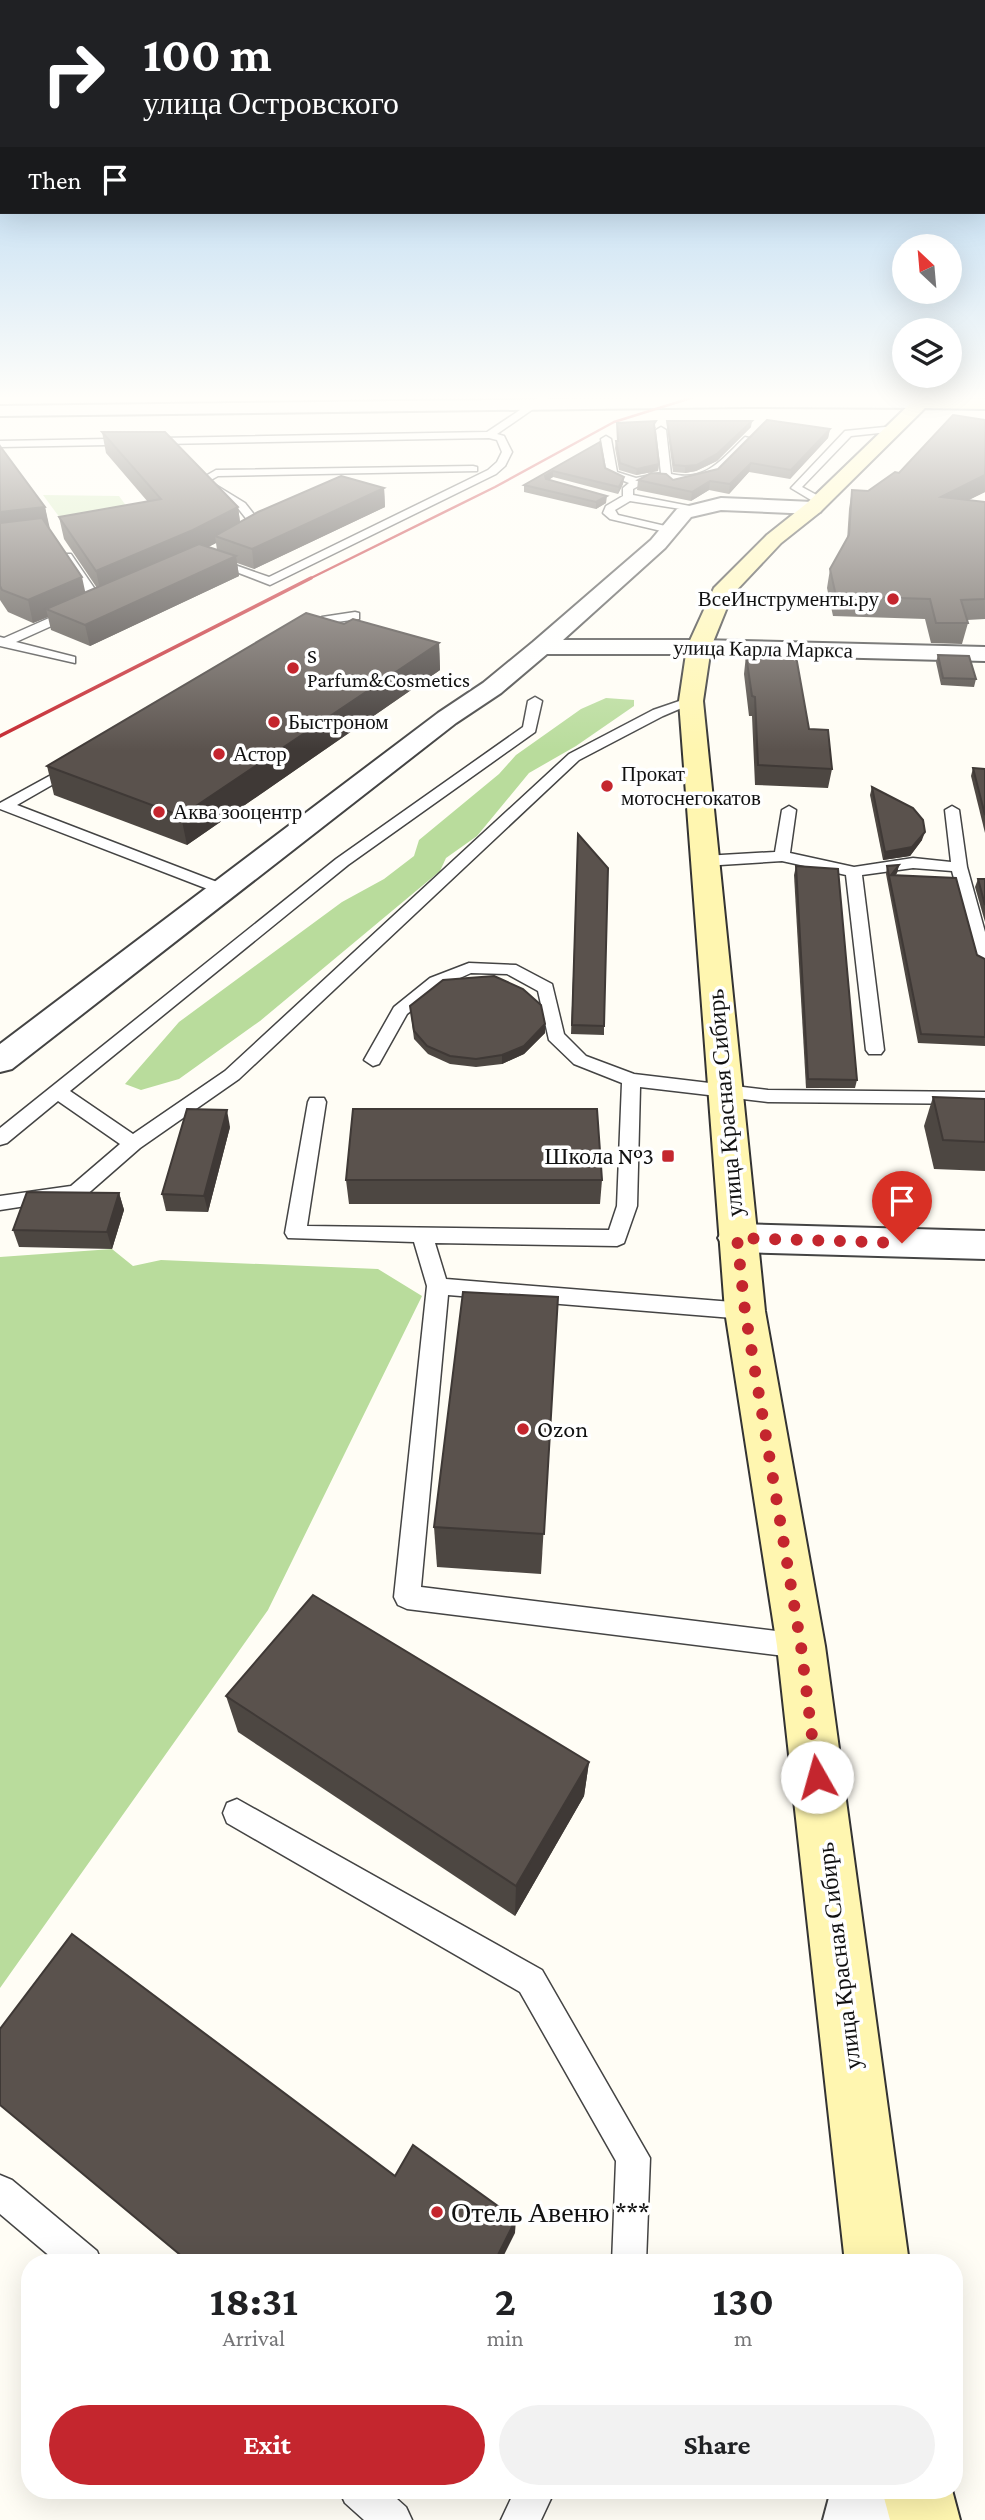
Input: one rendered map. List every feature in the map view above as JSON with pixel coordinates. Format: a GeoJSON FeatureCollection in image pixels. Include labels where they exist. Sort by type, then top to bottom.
{"type":"FeatureCollection","features":[{"type":"Feature","properties":{"kind":"main road","name":"улица Красная Сибирь"},"geometry":{"type":"LineString","coordinates":[[804,516],[774,539],[722,593],[699,647],[691,701],[723,1090],[745,1311],[801,1646],[876,2254]]}},
{"type":"Feature","properties":{"kind":"main road"},"geometry":{"type":"LineString","coordinates":[[919,2499],[925,2520]]}},
{"type":"Feature","properties":{"kind":"street"},"geometry":{"type":"LineString","coordinates":[[0,1060],[447,718],[492,688],[658,544],[682,516]]}},
{"type":"Feature","properties":{"kind":"street","name":"улица Карла Маркса"},"geometry":{"type":"LineString","coordinates":[[541,647],[699,647],[985,654]]}},
{"type":"Feature","properties":{"kind":"street"},"geometry":{"type":"LineString","coordinates":[[737,1238],[985,1245]]}},
{"type":"Feature","properties":{"kind":"street"},"geometry":{"type":"LineString","coordinates":[[858,2520],[864,2499]]}},
{"type":"Feature","properties":{"kind":"lane"},"geometry":{"type":"LineString","coordinates":[[236,539],[258,527],[249,516]]}},
{"type":"Feature","properties":{"kind":"lane"},"geometry":{"type":"LineString","coordinates":[[213,551],[202,557],[270,581],[403,516]]}},
{"type":"Feature","properties":{"kind":"lane"},"geometry":{"type":"LineString","coordinates":[[612,516],[670,530]]}},
{"type":"Feature","properties":{"kind":"lane"},"geometry":{"type":"LineString","coordinates":[[2,642],[103,598],[57,542]]}},
{"type":"Feature","properties":{"kind":"lane"},"geometry":{"type":"LineString","coordinates":[[290,642],[326,620],[355,617]]}},
{"type":"Feature","properties":{"kind":"lane"},"geometry":{"type":"LineString","coordinates":[[2,642],[70,660]]}},
{"type":"Feature","properties":{"kind":"lane"},"geometry":{"type":"LineString","coordinates":[[0,1138],[342,862],[530,729],[535,701]]}},
{"type":"Feature","properties":{"kind":"lane"},"geometry":{"type":"LineString","coordinates":[[0,1203],[76,1192],[132,1143],[232,1075],[574,757],[658,713],[691,701]]}},
{"type":"Feature","properties":{"kind":"lane"},"geometry":{"type":"LineString","coordinates":[[89,758],[5,806],[224,890]]}},
{"type":"Feature","properties":{"kind":"lane"},"geometry":{"type":"LineString","coordinates":[[782,856],[789,810]]}},
{"type":"Feature","properties":{"kind":"lane"},"geometry":{"type":"LineString","coordinates":[[952,810],[959,867],[985,964]]}},
{"type":"Feature","properties":{"kind":"lane"},"geometry":{"type":"LineString","coordinates":[[704,862],[782,856],[854,872],[913,863],[959,867]]}},
{"type":"Feature","properties":{"kind":"lane"},"geometry":{"type":"LineString","coordinates":[[854,872],[875,1050]]}},
{"type":"Feature","properties":{"kind":"lane"},"geometry":{"type":"LineString","coordinates":[[373,1060],[400,1011],[436,982],[469,968],[510,969],[546,988],[555,1035],[580,1060],[631,1080],[768,1096],[985,1098]]}},
{"type":"Feature","properties":{"kind":"lane"},"geometry":{"type":"LineString","coordinates":[[317,1102],[295,1233],[617,1238],[627,1206],[631,1080]]}},
{"type":"Feature","properties":{"kind":"lane"},"geometry":{"type":"LineString","coordinates":[[56,1091],[132,1143]]}},
{"type":"Feature","properties":{"kind":"lane"},"geometry":{"type":"LineString","coordinates":[[422,1235],[438,1286],[407,1597],[801,1646]]}},
{"type":"Feature","properties":{"kind":"lane"},"geometry":{"type":"LineString","coordinates":[[438,1286],[745,1311]]}},
{"type":"Feature","properties":{"kind":"lane"},"geometry":{"type":"LineString","coordinates":[[237,1813],[531,1981],[633,2158],[629,2254]]}},
{"type":"Feature","properties":{"kind":"lane"},"geometry":{"type":"LineString","coordinates":[[0,2192],[74,2254]]}},
{"type":"Feature","properties":{"kind":"lane"},"geometry":{"type":"LineString","coordinates":[[368,2499],[393,2520]]}},
{"type":"Feature","properties":{"kind":"lane"},"geometry":{"type":"LineString","coordinates":[[520,2520],[531,2499]]}},
{"type":"Feature","properties":{"kind":"green space"},"geometry":{"type":"Polygon","coordinates":[[[58,516],[102,516],[63,522],[58,516]]]}},
{"type":"Feature","properties":{"kind":"green space"},"geometry":{"type":"Polygon","coordinates":[[[606,698],[634,700],[634,706],[576,746],[529,773],[477,836],[446,858],[440,871],[260,1021],[179,1079],[141,1090],[125,1084],[179,1022],[342,902],[384,879],[414,856],[419,840],[499,774],[516,755],[581,709],[606,698]]]}},
{"type":"Feature","properties":{"kind":"green space"},"geometry":{"type":"Polygon","coordinates":[[[112,1249],[133,1266],[161,1260],[378,1269],[422,1296],[268,1610],[0,1988],[0,1257],[112,1249]]]}},
{"type":"Feature","properties":{"kind":"building"},"geometry":{"type":"Polygon","coordinates":[[[67,516],[221,516],[96,571],[59,517],[67,516]]]}},
{"type":"Feature","properties":{"kind":"building"},"geometry":{"type":"Polygon","coordinates":[[[252,516],[324,516],[252,549],[215,536],[252,516]]]}},
{"type":"Feature","properties":{"kind":"building"},"geometry":{"type":"Polygon","coordinates":[[[850,516],[985,516],[985,599],[961,600],[968,623],[936,623],[930,599],[836,596],[830,569],[849,535],[850,516]]]}},
{"type":"Feature","properties":{"kind":"building"},"geometry":{"type":"Polygon","coordinates":[[[42,518],[82,577],[28,600],[2,590],[0,586],[0,523],[42,518]]]}},
{"type":"Feature","properties":{"kind":"building"},"geometry":{"type":"Polygon","coordinates":[[[199,544],[236,556],[85,625],[46,609],[199,544]]]}},
{"type":"Feature","properties":{"kind":"building","name":"Астор"},"geometry":{"type":"Polygon","coordinates":[[[306,613],[344,624],[353,619],[439,643],[181,816],[47,766],[306,613]]]}},
{"type":"Feature","properties":{"kind":"building"},"geometry":{"type":"Polygon","coordinates":[[[746,655],[796,656],[809,729],[828,730],[832,769],[758,765],[755,697],[752,696],[746,655]]]}},
{"type":"Feature","properties":{"kind":"building"},"geometry":{"type":"Polygon","coordinates":[[[938,655],[969,656],[976,679],[943,678],[938,655]]]}},
{"type":"Feature","properties":{"kind":"building"},"geometry":{"type":"Polygon","coordinates":[[[973,768],[985,769],[985,815],[973,768]]]}},
{"type":"Feature","properties":{"kind":"building"},"geometry":{"type":"Polygon","coordinates":[[[872,787],[913,808],[923,820],[925,832],[912,847],[885,852],[872,787]]]}},
{"type":"Feature","properties":{"kind":"building"},"geometry":{"type":"Polygon","coordinates":[[[578,834],[608,868],[604,1026],[572,1025],[578,834]]]}},
{"type":"Feature","properties":{"kind":"building"},"geometry":{"type":"Polygon","coordinates":[[[899,865],[891,875],[956,878],[977,955],[985,959],[985,1037],[921,1034],[887,866],[899,865]]]}},
{"type":"Feature","properties":{"kind":"building"},"geometry":{"type":"Polygon","coordinates":[[[796,866],[838,869],[857,1080],[808,1079],[796,866]]]}},
{"type":"Feature","properties":{"kind":"building"},"geometry":{"type":"Polygon","coordinates":[[[978,879],[985,879],[985,905],[978,879]]]}},
{"type":"Feature","properties":{"kind":"building"},"geometry":{"type":"Polygon","coordinates":[[[494,976],[523,989],[541,1005],[545,1024],[524,1046],[502,1055],[476,1059],[450,1056],[427,1046],[414,1031],[410,1006],[443,980],[494,976]]]}},
{"type":"Feature","properties":{"kind":"building"},"geometry":{"type":"Polygon","coordinates":[[[933,1097],[985,1099],[985,1142],[943,1140],[933,1097]]]}},
{"type":"Feature","properties":{"kind":"building"},"geometry":{"type":"Polygon","coordinates":[[[187,1109],[227,1110],[204,1196],[162,1194],[187,1109]]]}},
{"type":"Feature","properties":{"kind":"building"},"geometry":{"type":"Polygon","coordinates":[[[353,1109],[597,1109],[602,1180],[346,1180],[353,1109]]]}},
{"type":"Feature","properties":{"kind":"building"},"geometry":{"type":"Polygon","coordinates":[[[27,1192],[119,1193],[107,1232],[13,1230],[27,1192]]]}},
{"type":"Feature","properties":{"kind":"building"},"geometry":{"type":"Polygon","coordinates":[[[463,1292],[558,1297],[544,1534],[434,1527],[463,1292]]]}},
{"type":"Feature","properties":{"kind":"building"},"geometry":{"type":"Polygon","coordinates":[[[313,1595],[589,1762],[516,1886],[226,1696],[313,1595]]]}},
{"type":"Feature","properties":{"kind":"building"},"geometry":{"type":"Polygon","coordinates":[[[72,1934],[395,2176],[413,2145],[516,2219],[498,2254],[179,2254],[0,2105],[0,2029],[72,1934]]]}},
{"type":"Feature","properties":{"kind":"railway"},"geometry":{"type":"LineString","coordinates":[[309,579],[437,516]]}},
{"type":"Feature","properties":{"kind":"railway"},"geometry":{"type":"LineString","coordinates":[[0,736],[309,579]]}},
{"type":"Feature","properties":{"kind":"place","name":"ВсеИнструменты.ру"},"geometry":{"type":"Point","coordinates":[893,599]}},
{"type":"Feature","properties":{"kind":"place","name":"S Parfum&Cosmetics"},"geometry":{"type":"Point","coordinates":[293,668]}},
{"type":"Feature","properties":{"kind":"place","name":"Быстроном"},"geometry":{"type":"Point","coordinates":[274,722]}},
{"type":"Feature","properties":{"kind":"place","name":"Астор"},"geometry":{"type":"Point","coordinates":[219,754]}},
{"type":"Feature","properties":{"kind":"place","name":"Прокат мотоснегокатов"},"geometry":{"type":"Point","coordinates":[607,786]}},
{"type":"Feature","properties":{"kind":"place","name":"Аква зооцентр"},"geometry":{"type":"Point","coordinates":[159,812]}},
{"type":"Feature","properties":{"kind":"place","name":"Школа №3"},"geometry":{"type":"Point","coordinates":[668,1156]}},
{"type":"Feature","properties":{"kind":"place","name":"Ozon"},"geometry":{"type":"Point","coordinates":[523,1429]}},
{"type":"Feature","properties":{"kind":"place","name":"Отель Авеню ***"},"geometry":{"type":"Point","coordinates":[437,2212]}},
{"type":"Feature","properties":{"kind":"route"},"geometry":{"type":"LineString","coordinates":[[817,1777],[801,1646],[745,1311],[737,1238],[902,1243]]}}]}
